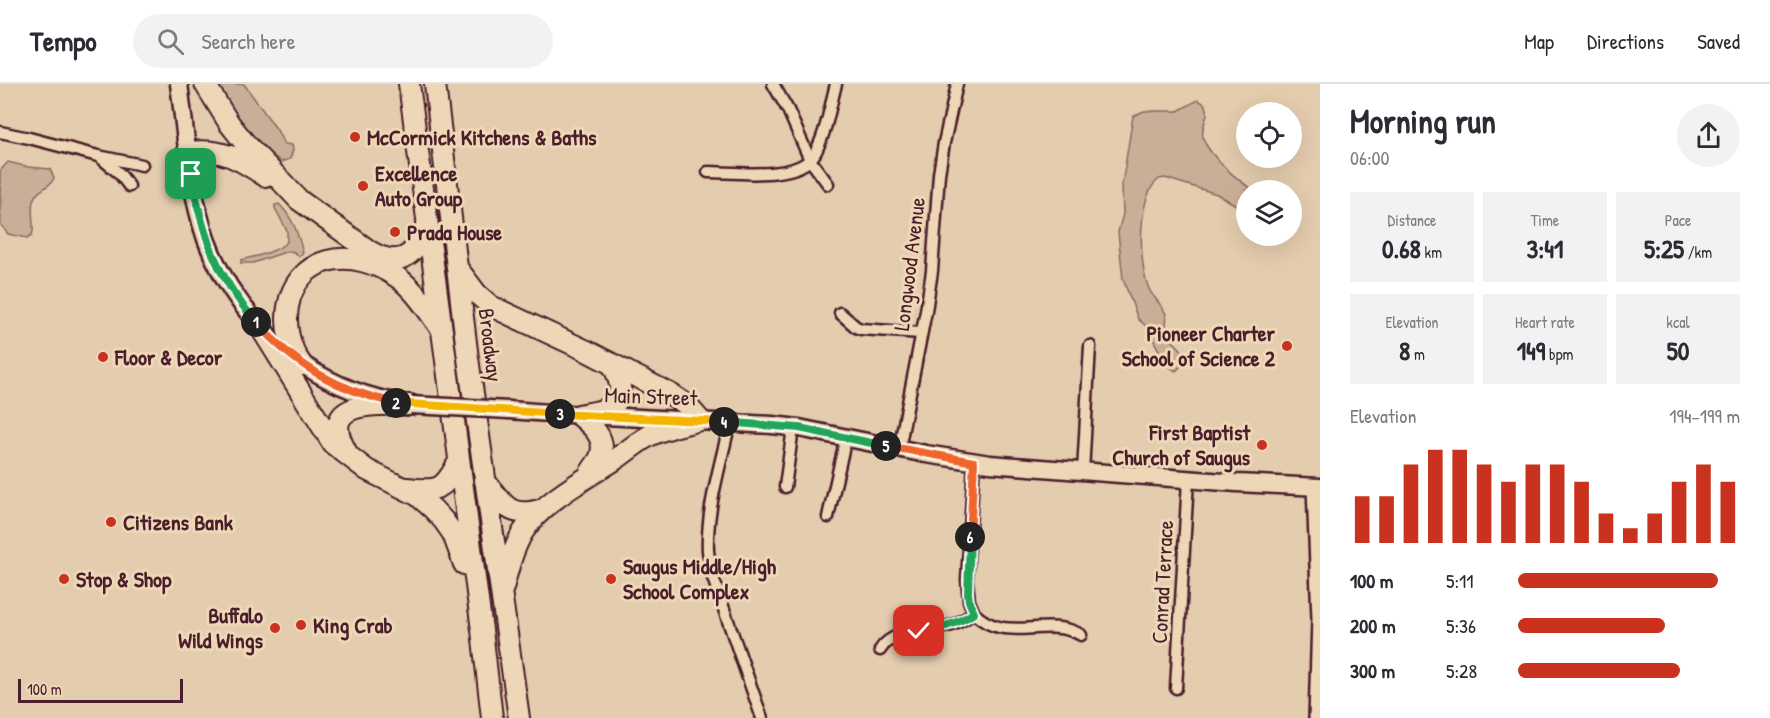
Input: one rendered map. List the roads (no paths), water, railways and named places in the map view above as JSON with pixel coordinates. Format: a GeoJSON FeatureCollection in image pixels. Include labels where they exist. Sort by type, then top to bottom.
{"type":"FeatureCollection","features":[{"type":"Feature","properties":{"kind":"highway"},"geometry":{"type":"LineString","coordinates":[[205,84],[244,142],[299,200]]}},
{"type":"Feature","properties":{"kind":"highway","name":"Broadway"},"geometry":{"type":"LineString","coordinates":[[409,84],[492,718]]}},
{"type":"Feature","properties":{"kind":"highway","name":"Broadway"},"geometry":{"type":"LineString","coordinates":[[435,84],[465,334],[519,718]]}},
{"type":"Feature","properties":{"kind":"highway"},"geometry":{"type":"LineString","coordinates":[[188,152],[209,151],[231,155],[299,200],[357,243],[387,259],[399,259],[414,250],[427,224]]}},
{"type":"Feature","properties":{"kind":"highway"},"geometry":{"type":"LineString","coordinates":[[302,365],[288,337],[288,307],[294,289],[301,278],[311,269],[326,261],[358,260],[390,273],[416,294],[442,331]]}},
{"type":"Feature","properties":{"kind":"highway"},"geometry":{"type":"LineString","coordinates":[[457,266],[477,294],[492,306],[508,315],[531,323],[672,395],[695,412],[700,420],[648,437],[543,509],[524,530],[517,544],[501,595]]}},
{"type":"Feature","properties":{"kind":"highway"},"geometry":{"type":"LineString","coordinates":[[465,334],[480,315],[489,313],[508,315]]}},
{"type":"Feature","properties":{"kind":"highway"},"geometry":{"type":"LineString","coordinates":[[259,325],[330,440],[338,449],[367,470],[403,487],[427,504],[448,526],[456,541],[479,607]]}},
{"type":"Feature","properties":{"kind":"highway"},"geometry":{"type":"LineString","coordinates":[[579,415],[607,408],[617,400],[621,382],[612,364]]}},
{"type":"Feature","properties":{"kind":"highway"},"geometry":{"type":"LineString","coordinates":[[349,456],[341,442],[339,432],[339,424],[348,412],[363,405],[411,405]]}},
{"type":"Feature","properties":{"kind":"highway"},"geometry":{"type":"LineString","coordinates":[[579,415],[598,433],[602,444],[601,455],[588,477]]}},
{"type":"Feature","properties":{"kind":"highway"},"geometry":{"type":"LineString","coordinates":[[403,487],[427,490],[440,487],[448,481],[459,461]]}},
{"type":"Feature","properties":{"kind":"highway"},"geometry":{"type":"LineString","coordinates":[[485,480],[509,510],[528,513],[543,509]]}},
{"type":"Feature","properties":{"kind":"main road","name":"Main Street"},"geometry":{"type":"LineString","coordinates":[[179,84],[196,202],[209,246],[233,293],[280,347],[302,365],[318,375],[357,392],[381,400],[411,405],[700,420],[793,428],[974,462],[1188,480],[1318,487]]}},
{"type":"Feature","properties":{"kind":"street"},"geometry":{"type":"LineString","coordinates":[[773,84],[788,110],[810,160],[828,184]]}},
{"type":"Feature","properties":{"kind":"street"},"geometry":{"type":"LineString","coordinates":[[708,172],[783,171],[795,169],[810,160],[818,146],[836,84]]}},
{"type":"Feature","properties":{"kind":"street","name":"Longwood Avenue"},"geometry":{"type":"LineString","coordinates":[[899,448],[931,280],[939,174],[957,84]]}},
{"type":"Feature","properties":{"kind":"street"},"geometry":{"type":"LineString","coordinates":[[0,132],[142,165]]}},
{"type":"Feature","properties":{"kind":"street"},"geometry":{"type":"LineString","coordinates":[[98,156],[119,173],[129,186]]}},
{"type":"Feature","properties":{"kind":"street"},"geometry":{"type":"LineString","coordinates":[[840,313],[856,327],[864,330],[921,333]]}},
{"type":"Feature","properties":{"kind":"street"},"geometry":{"type":"LineString","coordinates":[[1083,472],[1090,346]]}},
{"type":"Feature","properties":{"kind":"street"},"geometry":{"type":"LineString","coordinates":[[730,422],[712,507],[708,552],[712,575],[762,718]]}},
{"type":"Feature","properties":{"kind":"street"},"geometry":{"type":"LineString","coordinates":[[785,487],[793,428]]}},
{"type":"Feature","properties":{"kind":"street"},"geometry":{"type":"LineString","coordinates":[[828,517],[846,437]]}},
{"type":"Feature","properties":{"kind":"street"},"geometry":{"type":"LineString","coordinates":[[974,462],[967,580],[969,601],[974,613],[983,621],[1001,628],[1021,630],[1062,627],[1081,635]]}},
{"type":"Feature","properties":{"kind":"street","name":"Conrad Terrace"},"geometry":{"type":"LineString","coordinates":[[1176,688],[1188,480]]}},
{"type":"Feature","properties":{"kind":"street"},"geometry":{"type":"LineString","coordinates":[[1317,718],[1320,626],[1318,487]]}},
{"type":"Feature","properties":{"kind":"street"},"geometry":{"type":"LineString","coordinates":[[880,650],[888,641],[904,634],[951,626],[974,613]]}},
{"type":"Feature","properties":{"kind":"place","name":"McCormick Kitchens & Baths"},"geometry":{"type":"Point","coordinates":[355,137]}},
{"type":"Feature","properties":{"kind":"place","name":"Excellence Auto Group"},"geometry":{"type":"Point","coordinates":[363,186]}},
{"type":"Feature","properties":{"kind":"place","name":"Prada House"},"geometry":{"type":"Point","coordinates":[395,232]}},
{"type":"Feature","properties":{"kind":"place","name":"Pioneer Charter School of Science 2"},"geometry":{"type":"Point","coordinates":[1287,346]}},
{"type":"Feature","properties":{"kind":"place","name":"Floor & Decor"},"geometry":{"type":"Point","coordinates":[103,357]}},
{"type":"Feature","properties":{"kind":"place","name":"First Baptist Church of Saugus"},"geometry":{"type":"Point","coordinates":[1262,445]}},
{"type":"Feature","properties":{"kind":"place","name":"Citizens Bank"},"geometry":{"type":"Point","coordinates":[111,522]}},
{"type":"Feature","properties":{"kind":"place","name":"Stop & Shop"},"geometry":{"type":"Point","coordinates":[64,579]}},
{"type":"Feature","properties":{"kind":"place","name":"Saugus Middle/High School Complex"},"geometry":{"type":"Point","coordinates":[611,579]}},
{"type":"Feature","properties":{"kind":"place","name":"King Crab"},"geometry":{"type":"Point","coordinates":[301,625]}},
{"type":"Feature","properties":{"kind":"place","name":"Buffalo Wild Wings"},"geometry":{"type":"Point","coordinates":[275,628]}}]}
